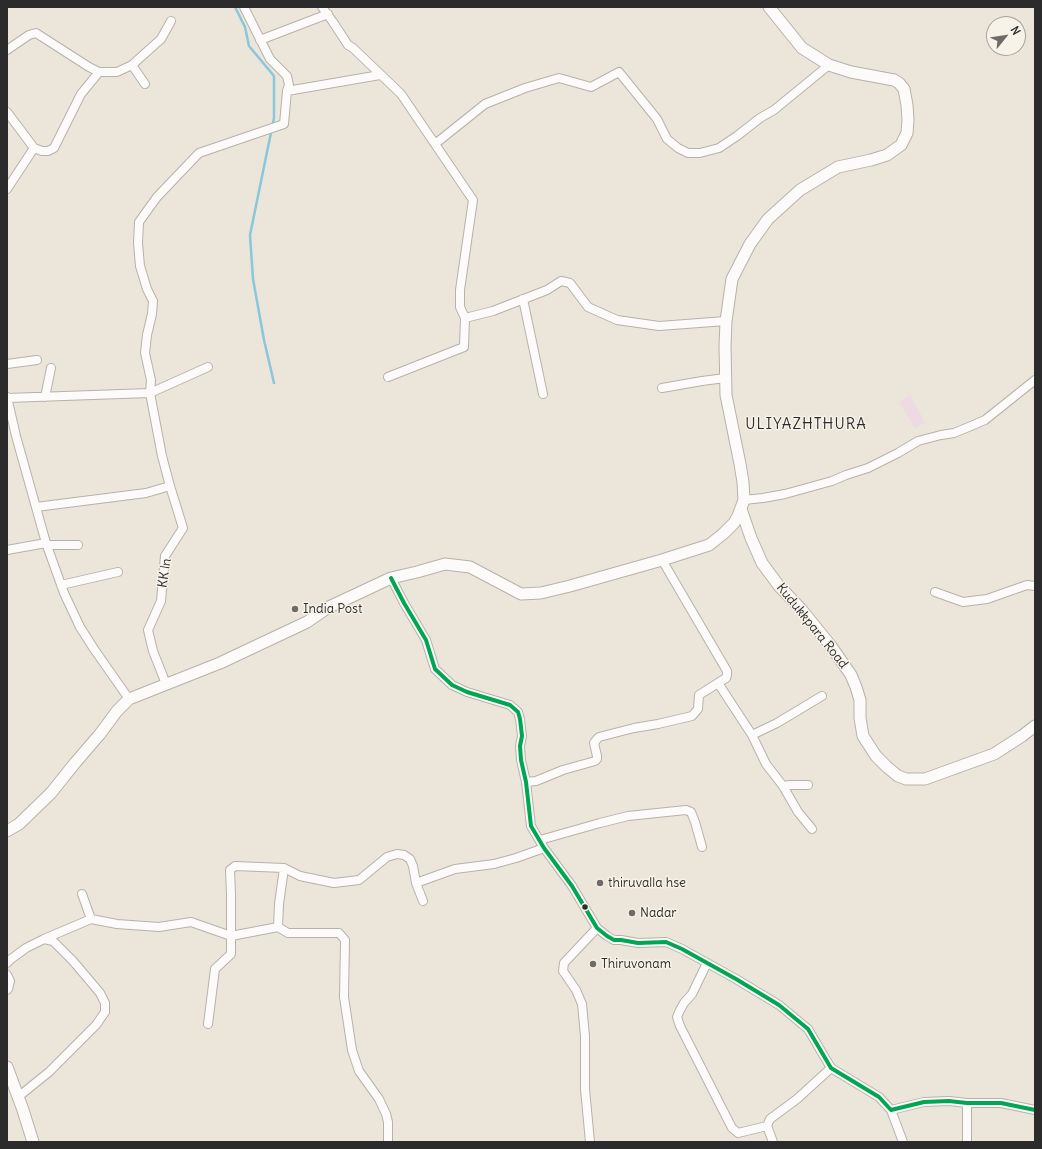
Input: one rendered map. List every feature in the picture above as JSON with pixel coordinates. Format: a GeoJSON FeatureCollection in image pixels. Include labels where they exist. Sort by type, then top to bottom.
{"type":"FeatureCollection","features":[{"type":"Feature","properties":{"kind":"main road"},"geometry":{"type":"LineString","coordinates":[[768,7],[802,48],[829,66]]}},
{"type":"Feature","properties":{"kind":"main road","name":"Kudukkpara Road"},"geometry":{"type":"LineString","coordinates":[[829,66],[851,72],[894,80],[899,83],[904,89],[907,105],[907,133],[901,145],[887,155],[838,167],[800,190],[768,219],[750,244],[732,279],[726,321],[726,395],[741,470],[743,505],[751,538],[762,563],[779,586],[801,609],[831,646],[851,675],[860,700],[860,718],[863,736],[876,756],[898,776],[906,779],[925,779],[994,754],[1035,726]]}},
{"type":"Feature","properties":{"kind":"main road"},"geometry":{"type":"LineString","coordinates":[[7,831],[19,824],[51,793],[117,711],[129,699],[220,663],[307,622],[329,607],[391,578],[445,564],[470,567],[521,594],[541,593],[662,560],[709,545],[734,523],[743,505]]}},
{"type":"Feature","properties":{"kind":"main road"},"geometry":{"type":"LineString","coordinates":[[7,1067],[33,1142]]}},
{"type":"Feature","properties":{"kind":"street"},"geometry":{"type":"LineString","coordinates":[[244,7],[270,59],[287,76],[287,91],[380,75]]}},
{"type":"Feature","properties":{"kind":"street"},"geometry":{"type":"LineString","coordinates":[[322,7],[348,46],[353,48],[401,94],[473,200],[460,290],[460,307],[465,318],[464,347],[388,377]]}},
{"type":"Feature","properties":{"kind":"street"},"geometry":{"type":"LineString","coordinates":[[260,40],[328,14]]}},
{"type":"Feature","properties":{"kind":"street"},"geometry":{"type":"LineString","coordinates":[[7,50],[29,35],[36,34],[99,72],[117,72],[132,64],[161,39],[171,21]]}},
{"type":"Feature","properties":{"kind":"street"},"geometry":{"type":"LineString","coordinates":[[132,64],[146,84]]}},
{"type":"Feature","properties":{"kind":"street"},"geometry":{"type":"LineString","coordinates":[[435,144],[485,104],[518,91],[559,78],[591,87],[619,72],[657,119],[668,139],[678,148],[688,153],[700,154],[719,148],[737,136],[760,118],[774,110],[829,66]]}},
{"type":"Feature","properties":{"kind":"street"},"geometry":{"type":"LineString","coordinates":[[7,112],[34,148],[42,151],[48,151],[54,148],[81,94],[99,72]]}},
{"type":"Feature","properties":{"kind":"street","name":"KK ln"},"geometry":{"type":"LineString","coordinates":[[166,684],[153,651],[148,630],[161,601],[165,556],[183,528],[162,456],[150,393],[151,380],[146,353],[153,301],[146,289],[140,266],[138,243],[139,222],[157,197],[199,153],[284,124],[287,91]]}},
{"type":"Feature","properties":{"kind":"street"},"geometry":{"type":"LineString","coordinates":[[7,189],[34,148]]}},
{"type":"Feature","properties":{"kind":"street"},"geometry":{"type":"LineString","coordinates":[[465,318],[493,311],[547,290],[561,281],[570,283],[588,307],[617,320],[659,326],[726,321]]}},
{"type":"Feature","properties":{"kind":"street"},"geometry":{"type":"LineString","coordinates":[[524,299],[543,394]]}},
{"type":"Feature","properties":{"kind":"street"},"geometry":{"type":"LineString","coordinates":[[7,364],[37,360]]}},
{"type":"Feature","properties":{"kind":"street"},"geometry":{"type":"LineString","coordinates":[[129,699],[80,627],[64,593],[46,544],[7,398],[150,393],[208,367]]}},
{"type":"Feature","properties":{"kind":"street"},"geometry":{"type":"LineString","coordinates":[[45,397],[51,368]]}},
{"type":"Feature","properties":{"kind":"street"},"geometry":{"type":"LineString","coordinates":[[662,388],[726,378]]}},
{"type":"Feature","properties":{"kind":"street"},"geometry":{"type":"LineString","coordinates":[[743,505],[763,498],[785,494],[832,481],[868,468],[918,441],[960,431],[985,420],[1035,380]]}},
{"type":"Feature","properties":{"kind":"street"},"geometry":{"type":"LineString","coordinates":[[36,507],[146,493],[170,486]]}},
{"type":"Feature","properties":{"kind":"street"},"geometry":{"type":"LineString","coordinates":[[7,550],[46,544],[78,545]]}},
{"type":"Feature","properties":{"kind":"street"},"geometry":{"type":"LineString","coordinates":[[526,782],[536,781],[563,770],[595,761],[598,756],[594,743],[599,737],[692,716],[698,709],[699,695],[726,678],[727,670],[662,560]]}},
{"type":"Feature","properties":{"kind":"street"},"geometry":{"type":"LineString","coordinates":[[61,585],[118,572]]}},
{"type":"Feature","properties":{"kind":"street"},"geometry":{"type":"LineString","coordinates":[[391,578],[404,604],[426,640],[435,669],[452,685],[467,692],[510,705],[518,712],[522,736],[520,760],[526,782],[531,826],[572,886],[597,928],[614,940],[638,943],[666,942],[682,949],[736,979],[779,1005],[808,1029],[831,1068],[879,1096],[891,1110],[903,1142]]}},
{"type":"Feature","properties":{"kind":"street"},"geometry":{"type":"LineString","coordinates":[[935,592],[963,602],[987,599],[1027,585],[1035,586]]}},
{"type":"Feature","properties":{"kind":"street"},"geometry":{"type":"LineString","coordinates":[[718,683],[752,735],[766,764],[783,786],[798,812],[812,829]]}},
{"type":"Feature","properties":{"kind":"street"},"geometry":{"type":"LineString","coordinates":[[752,735],[777,723],[822,696]]}},
{"type":"Feature","properties":{"kind":"street"},"geometry":{"type":"LineString","coordinates":[[783,786],[808,785]]}},
{"type":"Feature","properties":{"kind":"street"},"geometry":{"type":"LineString","coordinates":[[416,883],[455,869],[494,864],[516,858],[542,844],[600,822],[628,816],[686,810],[690,812],[695,822],[702,847]]}},
{"type":"Feature","properties":{"kind":"street"},"geometry":{"type":"LineString","coordinates":[[208,1024],[215,969],[231,954],[230,870],[235,866],[284,868],[300,876],[340,883],[359,880],[387,857],[397,854],[404,855],[410,859],[413,866],[416,883],[423,901]]}},
{"type":"Feature","properties":{"kind":"street"},"geometry":{"type":"LineString","coordinates":[[278,927],[279,904],[284,868]]}},
{"type":"Feature","properties":{"kind":"street"},"geometry":{"type":"LineString","coordinates":[[82,894],[91,919]]}},
{"type":"Feature","properties":{"kind":"street"},"geometry":{"type":"LineString","coordinates":[[7,963],[26,948],[91,919],[117,924],[159,927],[190,922],[231,936],[278,927],[288,933],[339,933],[345,940],[344,998],[352,1050],[359,1071],[378,1099],[386,1114],[388,1122],[388,1142]]}},
{"type":"Feature","properties":{"kind":"street"},"geometry":{"type":"LineString","coordinates":[[590,1142],[585,1089],[585,1036],[582,1004],[576,990],[563,971],[564,963],[597,928]]}},
{"type":"Feature","properties":{"kind":"street"},"geometry":{"type":"LineString","coordinates":[[18,1097],[49,1072],[96,1024],[105,1012],[105,1003],[100,993],[73,961],[53,941],[44,939]]}},
{"type":"Feature","properties":{"kind":"street"},"geometry":{"type":"LineString","coordinates":[[707,963],[692,994],[680,1010],[677,1017],[680,1026],[732,1128],[738,1133],[767,1126]]}},
{"type":"Feature","properties":{"kind":"street"},"geometry":{"type":"LineString","coordinates":[[7,975],[10,981],[7,990]]}},
{"type":"Feature","properties":{"kind":"street"},"geometry":{"type":"LineString","coordinates":[[774,1142],[767,1126],[770,1119],[797,1100],[831,1068]]}},
{"type":"Feature","properties":{"kind":"street"},"geometry":{"type":"LineString","coordinates":[[891,1110],[924,1102],[949,1101],[967,1103],[1001,1103],[1035,1110]]}},
{"type":"Feature","properties":{"kind":"street"},"geometry":{"type":"LineString","coordinates":[[967,1103],[967,1142]]}},
{"type":"Feature","properties":{"kind":"shaded area"},"geometry":{"type":"Polygon","coordinates":[[[910,395],[925,422],[915,429],[899,402],[910,395]]]}},
{"type":"Feature","properties":{"kind":"waterway"},"geometry":{"type":"LineString","coordinates":[[235,7],[245,27],[249,46],[274,76],[274,118],[250,235],[253,279],[264,340],[274,383]]}},
{"type":"Feature","properties":{"kind":"waterway"},"geometry":{"type":"LineString","coordinates":[[956,773],[967,769]]}},
{"type":"Feature","properties":{"kind":"transit line"},"geometry":{"type":"LineString","coordinates":[[391,578],[426,640],[435,669],[452,685],[467,692],[510,705],[518,712],[522,736],[520,746],[521,760],[526,782],[531,826],[544,848],[572,886],[597,928],[614,940],[638,943],[666,942],[682,949],[736,979],[779,1005],[808,1029],[831,1068],[879,1097],[891,1110],[924,1102],[949,1101],[967,1103],[1001,1103],[1035,1110]]}},
{"type":"Feature","properties":{"kind":"place","name":"India Post"},"geometry":{"type":"Point","coordinates":[295,609]}},
{"type":"Feature","properties":{"kind":"place","name":"thiruvalla hse"},"geometry":{"type":"Point","coordinates":[600,883]}},
{"type":"Feature","properties":{"kind":"place","name":"Nadar"},"geometry":{"type":"Point","coordinates":[632,913]}},
{"type":"Feature","properties":{"kind":"place","name":"Thiruvonam"},"geometry":{"type":"Point","coordinates":[593,964]}},
{"type":"Feature","properties":{"kind":"district","name":"ULIYAZHTHURA"},"geometry":{"type":"Point","coordinates":[806,425]}}]}
